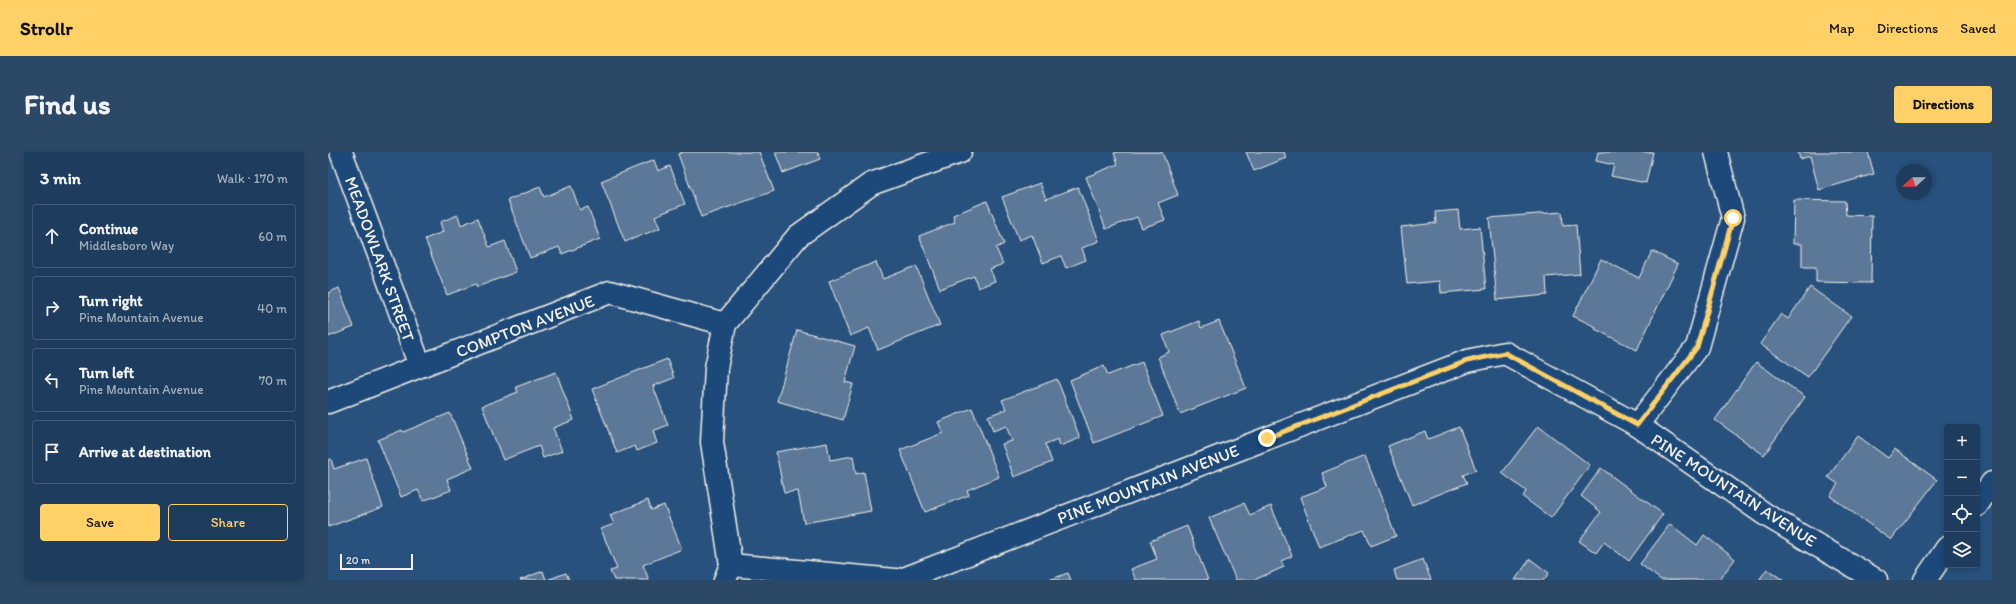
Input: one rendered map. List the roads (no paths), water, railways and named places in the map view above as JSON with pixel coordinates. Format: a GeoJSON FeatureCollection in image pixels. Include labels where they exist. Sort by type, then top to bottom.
{"type":"FeatureCollection","features":[{"type":"Feature","properties":{"kind":"street","name":"MEADOWLARK STREET"},"geometry":{"type":"LineString","coordinates":[[341,152],[420,366]]}},
{"type":"Feature","properties":{"kind":"street"},"geometry":{"type":"LineString","coordinates":[[895,580],[728,572],[712,442],[716,368],[725,324],[798,236],[870,184],[960,152]]}},
{"type":"Feature","properties":{"kind":"street"},"geometry":{"type":"LineString","coordinates":[[1637,425],[1697,347],[1733,218],[1716,152]]}},
{"type":"Feature","properties":{"kind":"street","name":"COMPTON AVENUE"},"geometry":{"type":"LineString","coordinates":[[328,402],[610,292],[725,324]]}},
{"type":"Feature","properties":{"kind":"street","name":"PINE MOUNTAIN AVENUE"},"geometry":{"type":"LineString","coordinates":[[901,580],[1467,361],[1505,353],[1637,425],[1766,515],[1876,580]]}},
{"type":"Feature","properties":{"kind":"street"},"geometry":{"type":"LineString","coordinates":[[1980,501],[1992,483]]}},
{"type":"Feature","properties":{"kind":"street"},"geometry":{"type":"LineString","coordinates":[[1925,580],[1944,552]]}}]}
